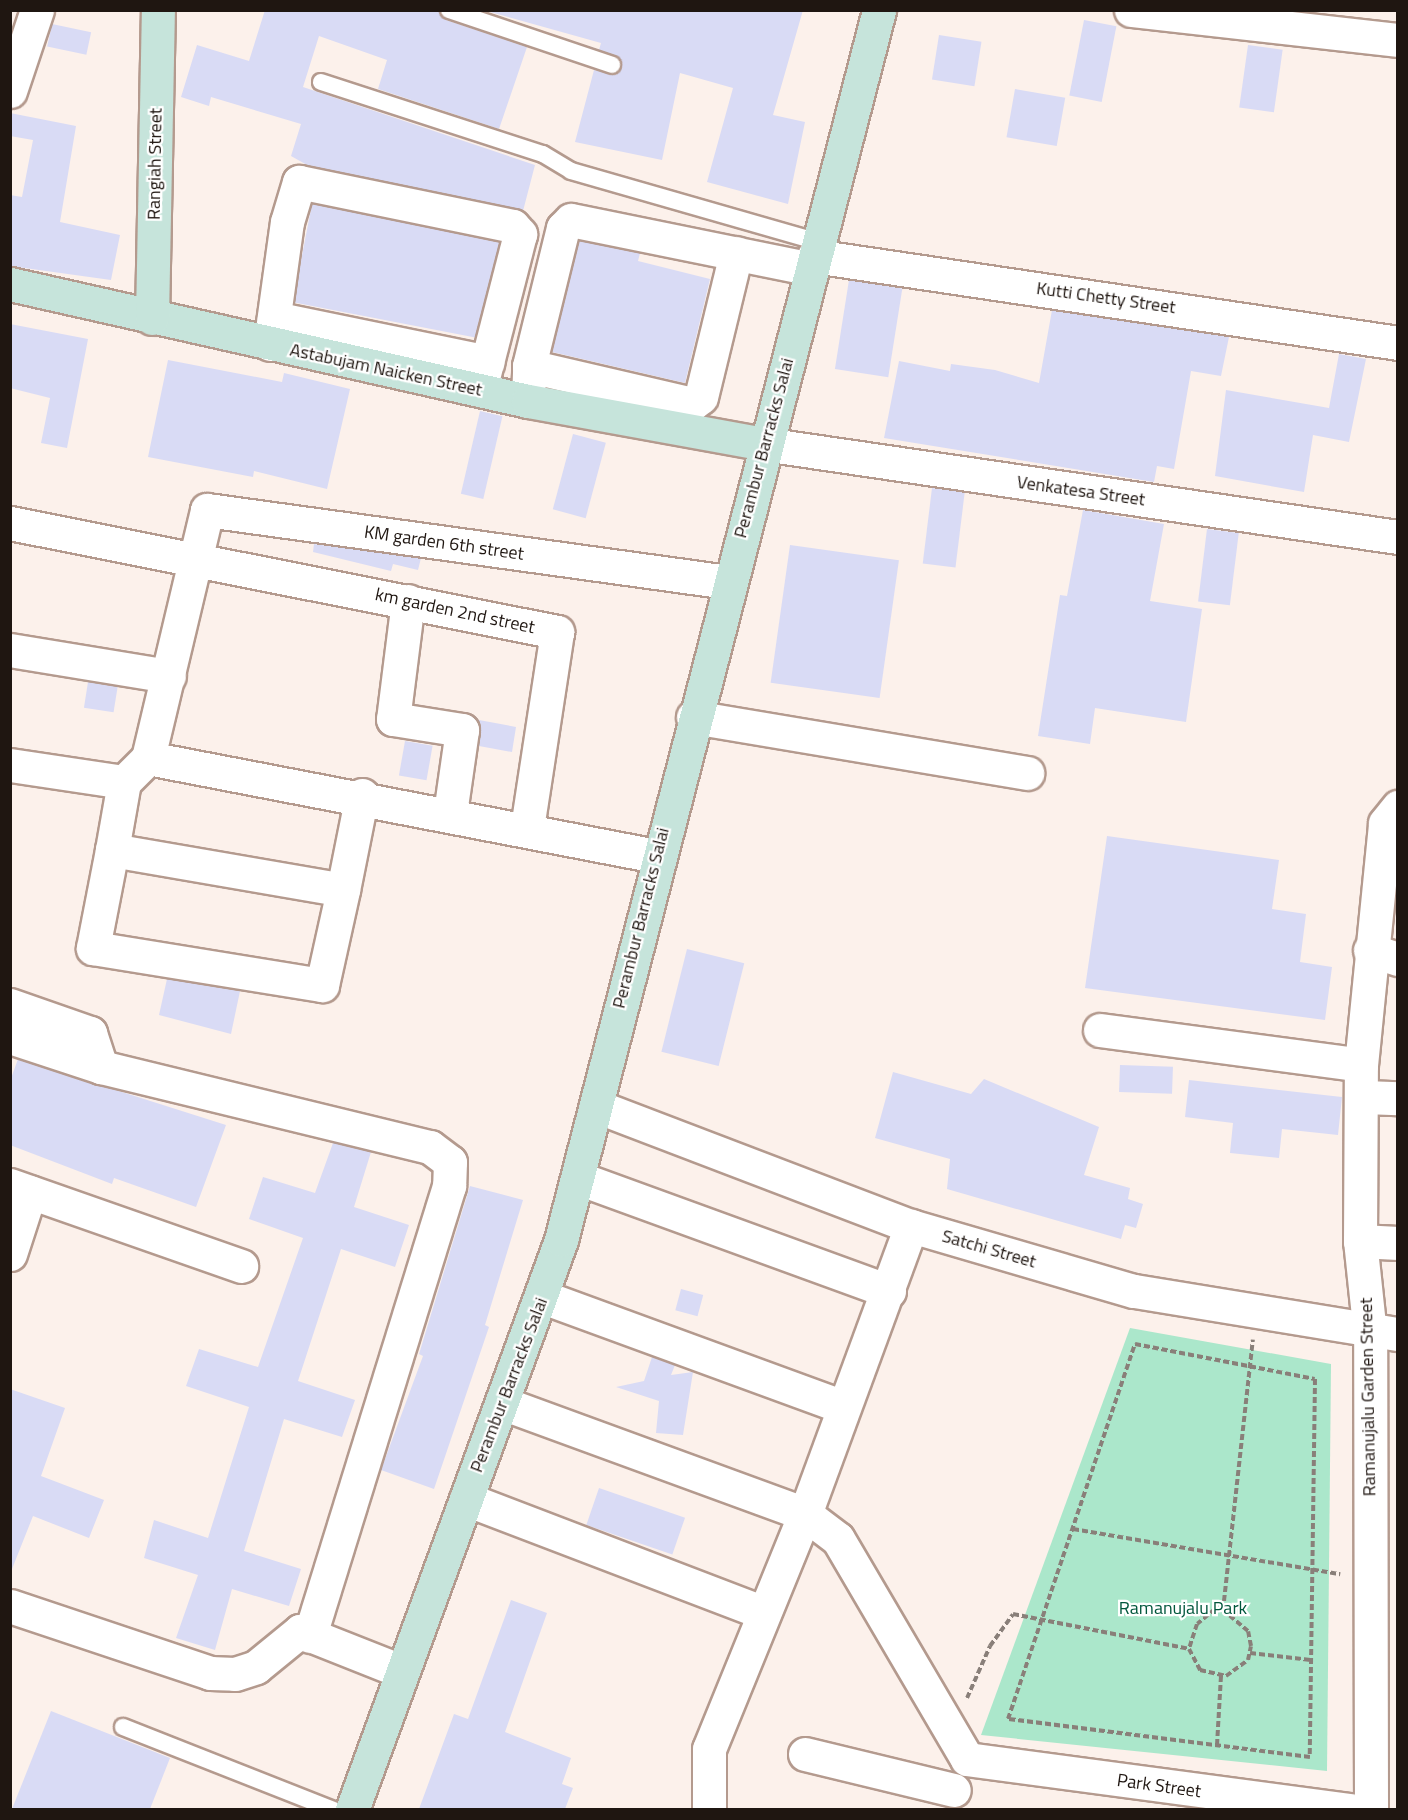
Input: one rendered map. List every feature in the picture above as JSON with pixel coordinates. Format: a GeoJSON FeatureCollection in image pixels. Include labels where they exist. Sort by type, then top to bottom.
{"type":"FeatureCollection","features":[{"type":"Feature","properties":{"kind":"main road","name":"Rangiah Street"},"geometry":{"type":"LineString","coordinates":[[152,318],[158,10]]}},
{"type":"Feature","properties":{"kind":"main road","name":"Perambur Barracks Salai"},"geometry":{"type":"LineString","coordinates":[[352,1809],[401,1671],[543,1297],[578,1178],[656,855],[879,10]]}},
{"type":"Feature","properties":{"kind":"main road","name":"Astabujam Naicken Street"},"geometry":{"type":"LineString","coordinates":[[10,284],[152,318],[272,331],[484,376],[528,401],[764,444]]}},
{"type":"Feature","properties":{"kind":"street"},"geometry":{"type":"LineString","coordinates":[[10,92],[37,10]]}},
{"type":"Feature","properties":{"kind":"street"},"geometry":{"type":"LineString","coordinates":[[1131,10],[1398,40]]}},
{"type":"Feature","properties":{"kind":"street"},"geometry":{"type":"LineString","coordinates":[[272,331],[292,195],[304,181],[519,230],[484,376]]}},
{"type":"Feature","properties":{"kind":"street","name":"Kutti Chetty Street"},"geometry":{"type":"LineString","coordinates":[[529,366],[563,228],[571,220],[735,253],[814,256],[1398,343]]}},
{"type":"Feature","properties":{"kind":"street"},"geometry":{"type":"LineString","coordinates":[[528,401],[529,366],[692,404],[702,397],[735,253]]}},
{"type":"Feature","properties":{"kind":"street","name":"Venkatesa Street"},"geometry":{"type":"LineString","coordinates":[[764,444],[1398,537]]}},
{"type":"Feature","properties":{"kind":"street","name":"KM garden 6th street"},"geometry":{"type":"LineString","coordinates":[[194,557],[207,510],[728,582]]}},
{"type":"Feature","properties":{"kind":"street","name":"km garden 2nd street"},"geometry":{"type":"LineString","coordinates":[[10,523],[194,557],[557,632],[527,828]]}},
{"type":"Feature","properties":{"kind":"street"},"geometry":{"type":"LineString","coordinates":[[194,557],[169,676],[148,758],[124,782],[93,948],[322,985],[344,890],[362,795]]}},
{"type":"Feature","properties":{"kind":"street"},"geometry":{"type":"LineString","coordinates":[[408,601],[393,719],[462,730],[450,813]]}},
{"type":"Feature","properties":{"kind":"street"},"geometry":{"type":"LineString","coordinates":[[10,650],[169,676]]}},
{"type":"Feature","properties":{"kind":"street"},"geometry":{"type":"LineString","coordinates":[[693,717],[1027,773]]}},
{"type":"Feature","properties":{"kind":"street"},"geometry":{"type":"LineString","coordinates":[[148,758],[362,795],[656,855]]}},
{"type":"Feature","properties":{"kind":"street"},"geometry":{"type":"LineString","coordinates":[[10,765],[124,782]]}},
{"type":"Feature","properties":{"kind":"street","name":"Ramanujalu Garden Street"},"geometry":{"type":"LineString","coordinates":[[1371,1809],[1370,1580],[1384,1334],[1360,1241],[1362,1081],[1384,954],[1385,823],[1398,807]]}},
{"type":"Feature","properties":{"kind":"street"},"geometry":{"type":"LineString","coordinates":[[112,850],[344,890]]}},
{"type":"Feature","properties":{"kind":"street"},"geometry":{"type":"LineString","coordinates":[[10,1005],[90,1034],[101,1067]]}},
{"type":"Feature","properties":{"kind":"street"},"geometry":{"type":"LineString","coordinates":[[1100,1030],[1362,1081],[1398,1098]]}},
{"type":"Feature","properties":{"kind":"street"},"geometry":{"type":"LineString","coordinates":[[10,1037],[101,1067],[430,1147],[450,1162],[449,1186],[310,1636]]}},
{"type":"Feature","properties":{"kind":"street","name":"Satchi Street"},"geometry":{"type":"LineString","coordinates":[[596,1107],[911,1226],[1134,1291],[1384,1334]]}},
{"type":"Feature","properties":{"kind":"street"},"geometry":{"type":"LineString","coordinates":[[578,1178],[889,1291]]}},
{"type":"Feature","properties":{"kind":"street"},"geometry":{"type":"LineString","coordinates":[[10,1254],[20,1189],[241,1266]]}},
{"type":"Feature","properties":{"kind":"street"},"geometry":{"type":"LineString","coordinates":[[709,1809],[709,1749],[806,1514],[843,1407],[889,1291],[911,1226]]}},
{"type":"Feature","properties":{"kind":"street"},"geometry":{"type":"LineString","coordinates":[[1360,1241],[1398,1243]]}},
{"type":"Feature","properties":{"kind":"street"},"geometry":{"type":"LineString","coordinates":[[543,1297],[843,1407]]}},
{"type":"Feature","properties":{"kind":"street"},"geometry":{"type":"LineString","coordinates":[[502,1403],[806,1514],[838,1539],[966,1759],[951,1800],[805,1754]]}},
{"type":"Feature","properties":{"kind":"street"},"geometry":{"type":"LineString","coordinates":[[466,1499],[764,1613]]}},
{"type":"Feature","properties":{"kind":"street"},"geometry":{"type":"LineString","coordinates":[[10,1606],[210,1674],[235,1674],[256,1667],[300,1632],[401,1671]]}},
{"type":"Feature","properties":{"kind":"street","name":"Park Street"},"geometry":{"type":"LineString","coordinates":[[966,1759],[1212,1801],[1351,1809]]}},
{"type":"Feature","properties":{"kind":"lane"},"geometry":{"type":"LineString","coordinates":[[449,10],[612,65]]}},
{"type":"Feature","properties":{"kind":"lane"},"geometry":{"type":"LineString","coordinates":[[321,82],[543,154],[571,171],[814,256]]}},
{"type":"Feature","properties":{"kind":"lane"},"geometry":{"type":"LineString","coordinates":[[123,1727],[334,1809]]}},
{"type":"Feature","properties":{"kind":"path"},"geometry":{"type":"LineString","coordinates":[[1224,1610],[1256,1313]]}},
{"type":"Feature","properties":{"kind":"path"},"geometry":{"type":"LineString","coordinates":[[1136,1344],[1250,1366],[1315,1379],[1310,1756],[1008,1719],[1136,1344]]}},
{"type":"Feature","properties":{"kind":"path"},"geometry":{"type":"LineString","coordinates":[[1072,1529],[1370,1580]]}},
{"type":"Feature","properties":{"kind":"path"},"geometry":{"type":"LineString","coordinates":[[1215,1609],[1224,1610],[1248,1631],[1250,1653],[1239,1671],[1221,1676],[1200,1670],[1189,1649],[1197,1623],[1215,1609]]}},
{"type":"Feature","properties":{"kind":"path"},"geometry":{"type":"LineString","coordinates":[[946,1725],[969,1696],[990,1646],[1013,1614],[1189,1649]]}},
{"type":"Feature","properties":{"kind":"path"},"geometry":{"type":"LineString","coordinates":[[1250,1653],[1311,1660]]}},
{"type":"Feature","properties":{"kind":"path"},"geometry":{"type":"LineString","coordinates":[[1217,1745],[1221,1676]]}},
{"type":"Feature","properties":{"kind":"green space","name":"Ramanujalu Park"},"geometry":{"type":"Polygon","coordinates":[[[1130,1328],[1331,1364],[1327,1771],[981,1735],[1130,1328]]]}},
{"type":"Feature","properties":{"kind":"building"},"geometry":{"type":"Polygon","coordinates":[[[265,10],[439,10],[446,20],[527,47],[499,129],[378,89],[387,60],[319,36],[303,87],[535,165],[523,211],[307,165],[291,156],[301,124],[211,97],[209,106],[181,97],[197,45],[249,61],[265,10]]]}},
{"type":"Feature","properties":{"kind":"building"},"geometry":{"type":"Polygon","coordinates":[[[483,10],[803,10],[773,115],[805,122],[788,204],[707,182],[733,88],[680,73],[662,160],[575,142],[594,70],[615,75],[622,68],[620,59],[599,50],[601,43],[483,10]]]}},
{"type":"Feature","properties":{"kind":"building"},"geometry":{"type":"Polygon","coordinates":[[[1084,20],[1116,26],[1102,102],[1069,96],[1084,20]]]}},
{"type":"Feature","properties":{"kind":"building"},"geometry":{"type":"Polygon","coordinates":[[[52,24],[91,32],[86,55],[47,46],[52,24]]]}},
{"type":"Feature","properties":{"kind":"building"},"geometry":{"type":"Polygon","coordinates":[[[939,35],[981,42],[974,86],[932,79],[939,35]]]}},
{"type":"Feature","properties":{"kind":"building"},"geometry":{"type":"Polygon","coordinates":[[[1248,45],[1283,50],[1274,112],[1239,107],[1248,45]]]}},
{"type":"Feature","properties":{"kind":"building"},"geometry":{"type":"Polygon","coordinates":[[[1015,89],[1065,98],[1057,146],[1006,137],[1015,89]]]}},
{"type":"Feature","properties":{"kind":"building"},"geometry":{"type":"Polygon","coordinates":[[[10,113],[76,126],[60,222],[120,235],[111,280],[10,266],[10,195],[22,197],[33,140],[10,136],[10,113]]]}},
{"type":"Feature","properties":{"kind":"building"},"geometry":{"type":"Polygon","coordinates":[[[312,204],[499,240],[480,339],[293,302],[312,204]]]}},
{"type":"Feature","properties":{"kind":"building"},"geometry":{"type":"Polygon","coordinates":[[[579,241],[640,253],[638,261],[710,279],[685,383],[552,352],[579,241]]]}},
{"type":"Feature","properties":{"kind":"building"},"geometry":{"type":"Polygon","coordinates":[[[849,280],[902,288],[888,377],[835,369],[849,280]]]}},
{"type":"Feature","properties":{"kind":"building"},"geometry":{"type":"Polygon","coordinates":[[[1052,310],[1229,337],[1221,376],[1191,371],[1174,469],[1157,466],[1154,482],[884,438],[899,361],[950,371],[951,364],[995,370],[1039,383],[1052,310]]]}},
{"type":"Feature","properties":{"kind":"building"},"geometry":{"type":"Polygon","coordinates":[[[10,324],[88,339],[67,448],[41,443],[50,398],[10,388],[10,324]]]}},
{"type":"Feature","properties":{"kind":"building"},"geometry":{"type":"Polygon","coordinates":[[[1339,354],[1366,359],[1349,442],[1313,435],[1304,492],[1215,476],[1226,390],[1329,408],[1339,354]]]}},
{"type":"Feature","properties":{"kind":"building"},"geometry":{"type":"Polygon","coordinates":[[[168,360],[282,382],[284,373],[350,389],[327,489],[254,471],[253,477],[148,457],[168,360]]]}},
{"type":"Feature","properties":{"kind":"building"},"geometry":{"type":"Polygon","coordinates":[[[480,411],[502,416],[483,499],[461,494],[480,411]]]}},
{"type":"Feature","properties":{"kind":"building"},"geometry":{"type":"Polygon","coordinates":[[[573,434],[606,443],[586,518],[553,509],[573,434]]]}},
{"type":"Feature","properties":{"kind":"building"},"geometry":{"type":"Polygon","coordinates":[[[932,488],[965,492],[955,567],[923,563],[932,488]]]}},
{"type":"Feature","properties":{"kind":"building"},"geometry":{"type":"Polygon","coordinates":[[[1083,510],[1164,524],[1150,601],[1202,609],[1186,722],[1095,708],[1090,744],[1038,736],[1060,595],[1067,596],[1083,510]]]}},
{"type":"Feature","properties":{"kind":"building"},"geometry":{"type":"Polygon","coordinates":[[[1207,529],[1239,533],[1230,605],[1198,601],[1207,529]]]}},
{"type":"Feature","properties":{"kind":"building"},"geometry":{"type":"Polygon","coordinates":[[[314,544],[421,558],[418,570],[393,564],[391,571],[313,552],[314,544]]]}},
{"type":"Feature","properties":{"kind":"building"},"geometry":{"type":"Polygon","coordinates":[[[790,545],[899,560],[880,698],[771,683],[790,545]]]}},
{"type":"Feature","properties":{"kind":"building"},"geometry":{"type":"Polygon","coordinates":[[[88,682],[118,687],[114,712],[84,708],[88,682]]]}},
{"type":"Feature","properties":{"kind":"building"},"geometry":{"type":"Polygon","coordinates":[[[479,720],[516,727],[512,752],[479,746],[479,720]]]}},
{"type":"Feature","properties":{"kind":"building"},"geometry":{"type":"Polygon","coordinates":[[[405,741],[433,746],[426,780],[399,775],[405,741]]]}},
{"type":"Feature","properties":{"kind":"building"},"geometry":{"type":"Polygon","coordinates":[[[1107,836],[1279,860],[1272,909],[1306,914],[1300,962],[1332,967],[1325,1020],[1085,988],[1107,836]]]}},
{"type":"Feature","properties":{"kind":"building"},"geometry":{"type":"Polygon","coordinates":[[[687,949],[744,963],[719,1066],[661,1052],[687,949]]]}},
{"type":"Feature","properties":{"kind":"building"},"geometry":{"type":"Polygon","coordinates":[[[167,979],[240,991],[231,1034],[159,1015],[167,979]]]}},
{"type":"Feature","properties":{"kind":"building"},"geometry":{"type":"Polygon","coordinates":[[[18,1059],[226,1125],[196,1207],[114,1178],[112,1184],[10,1145],[10,1081],[18,1059]]]}},
{"type":"Feature","properties":{"kind":"building"},"geometry":{"type":"Polygon","coordinates":[[[1120,1065],[1173,1067],[1172,1094],[1119,1092],[1120,1065]]]}},
{"type":"Feature","properties":{"kind":"building"},"geometry":{"type":"Polygon","coordinates":[[[893,1072],[971,1094],[984,1079],[1099,1127],[1084,1175],[1130,1188],[1128,1199],[1143,1204],[1136,1228],[1125,1225],[1121,1239],[947,1189],[950,1159],[875,1138],[893,1072]]]}},
{"type":"Feature","properties":{"kind":"building"},"geometry":{"type":"Polygon","coordinates":[[[1189,1080],[1342,1097],[1338,1135],[1282,1129],[1279,1158],[1230,1153],[1233,1123],[1185,1117],[1189,1080]]]}},
{"type":"Feature","properties":{"kind":"building"},"geometry":{"type":"Polygon","coordinates":[[[333,1143],[371,1152],[354,1207],[409,1225],[395,1267],[341,1249],[298,1381],[355,1400],[342,1437],[284,1419],[244,1551],[301,1569],[289,1606],[232,1589],[215,1650],[176,1638],[198,1575],[144,1558],[154,1520],[208,1538],[249,1407],[186,1386],[199,1349],[258,1367],[303,1238],[249,1219],[263,1177],[315,1193],[333,1143]]]}},
{"type":"Feature","properties":{"kind":"building"},"geometry":{"type":"Polygon","coordinates":[[[470,1186],[523,1200],[485,1325],[489,1327],[434,1489],[381,1470],[423,1356],[419,1354],[470,1186]]]}},
{"type":"Feature","properties":{"kind":"building"},"geometry":{"type":"Polygon","coordinates":[[[681,1289],[703,1295],[698,1316],[675,1310],[681,1289]]]}},
{"type":"Feature","properties":{"kind":"building"},"geometry":{"type":"Polygon","coordinates":[[[652,1357],[675,1365],[671,1375],[693,1372],[683,1435],[656,1433],[659,1401],[616,1387],[644,1381],[652,1357]]]}},
{"type":"Feature","properties":{"kind":"building"},"geometry":{"type":"Polygon","coordinates":[[[10,1389],[65,1408],[41,1476],[104,1500],[89,1538],[33,1516],[12,1569],[10,1389]]]}},
{"type":"Feature","properties":{"kind":"building"},"geometry":{"type":"Polygon","coordinates":[[[599,1488],[685,1518],[672,1555],[586,1525],[599,1488]]]}},
{"type":"Feature","properties":{"kind":"building"},"geometry":{"type":"Polygon","coordinates":[[[511,1600],[547,1613],[505,1732],[571,1758],[562,1784],[573,1788],[565,1809],[419,1809],[454,1714],[468,1719],[511,1600]]]}},
{"type":"Feature","properties":{"kind":"building"},"geometry":{"type":"Polygon","coordinates":[[[51,1711],[170,1758],[150,1809],[12,1809],[51,1711]]]}}]}
